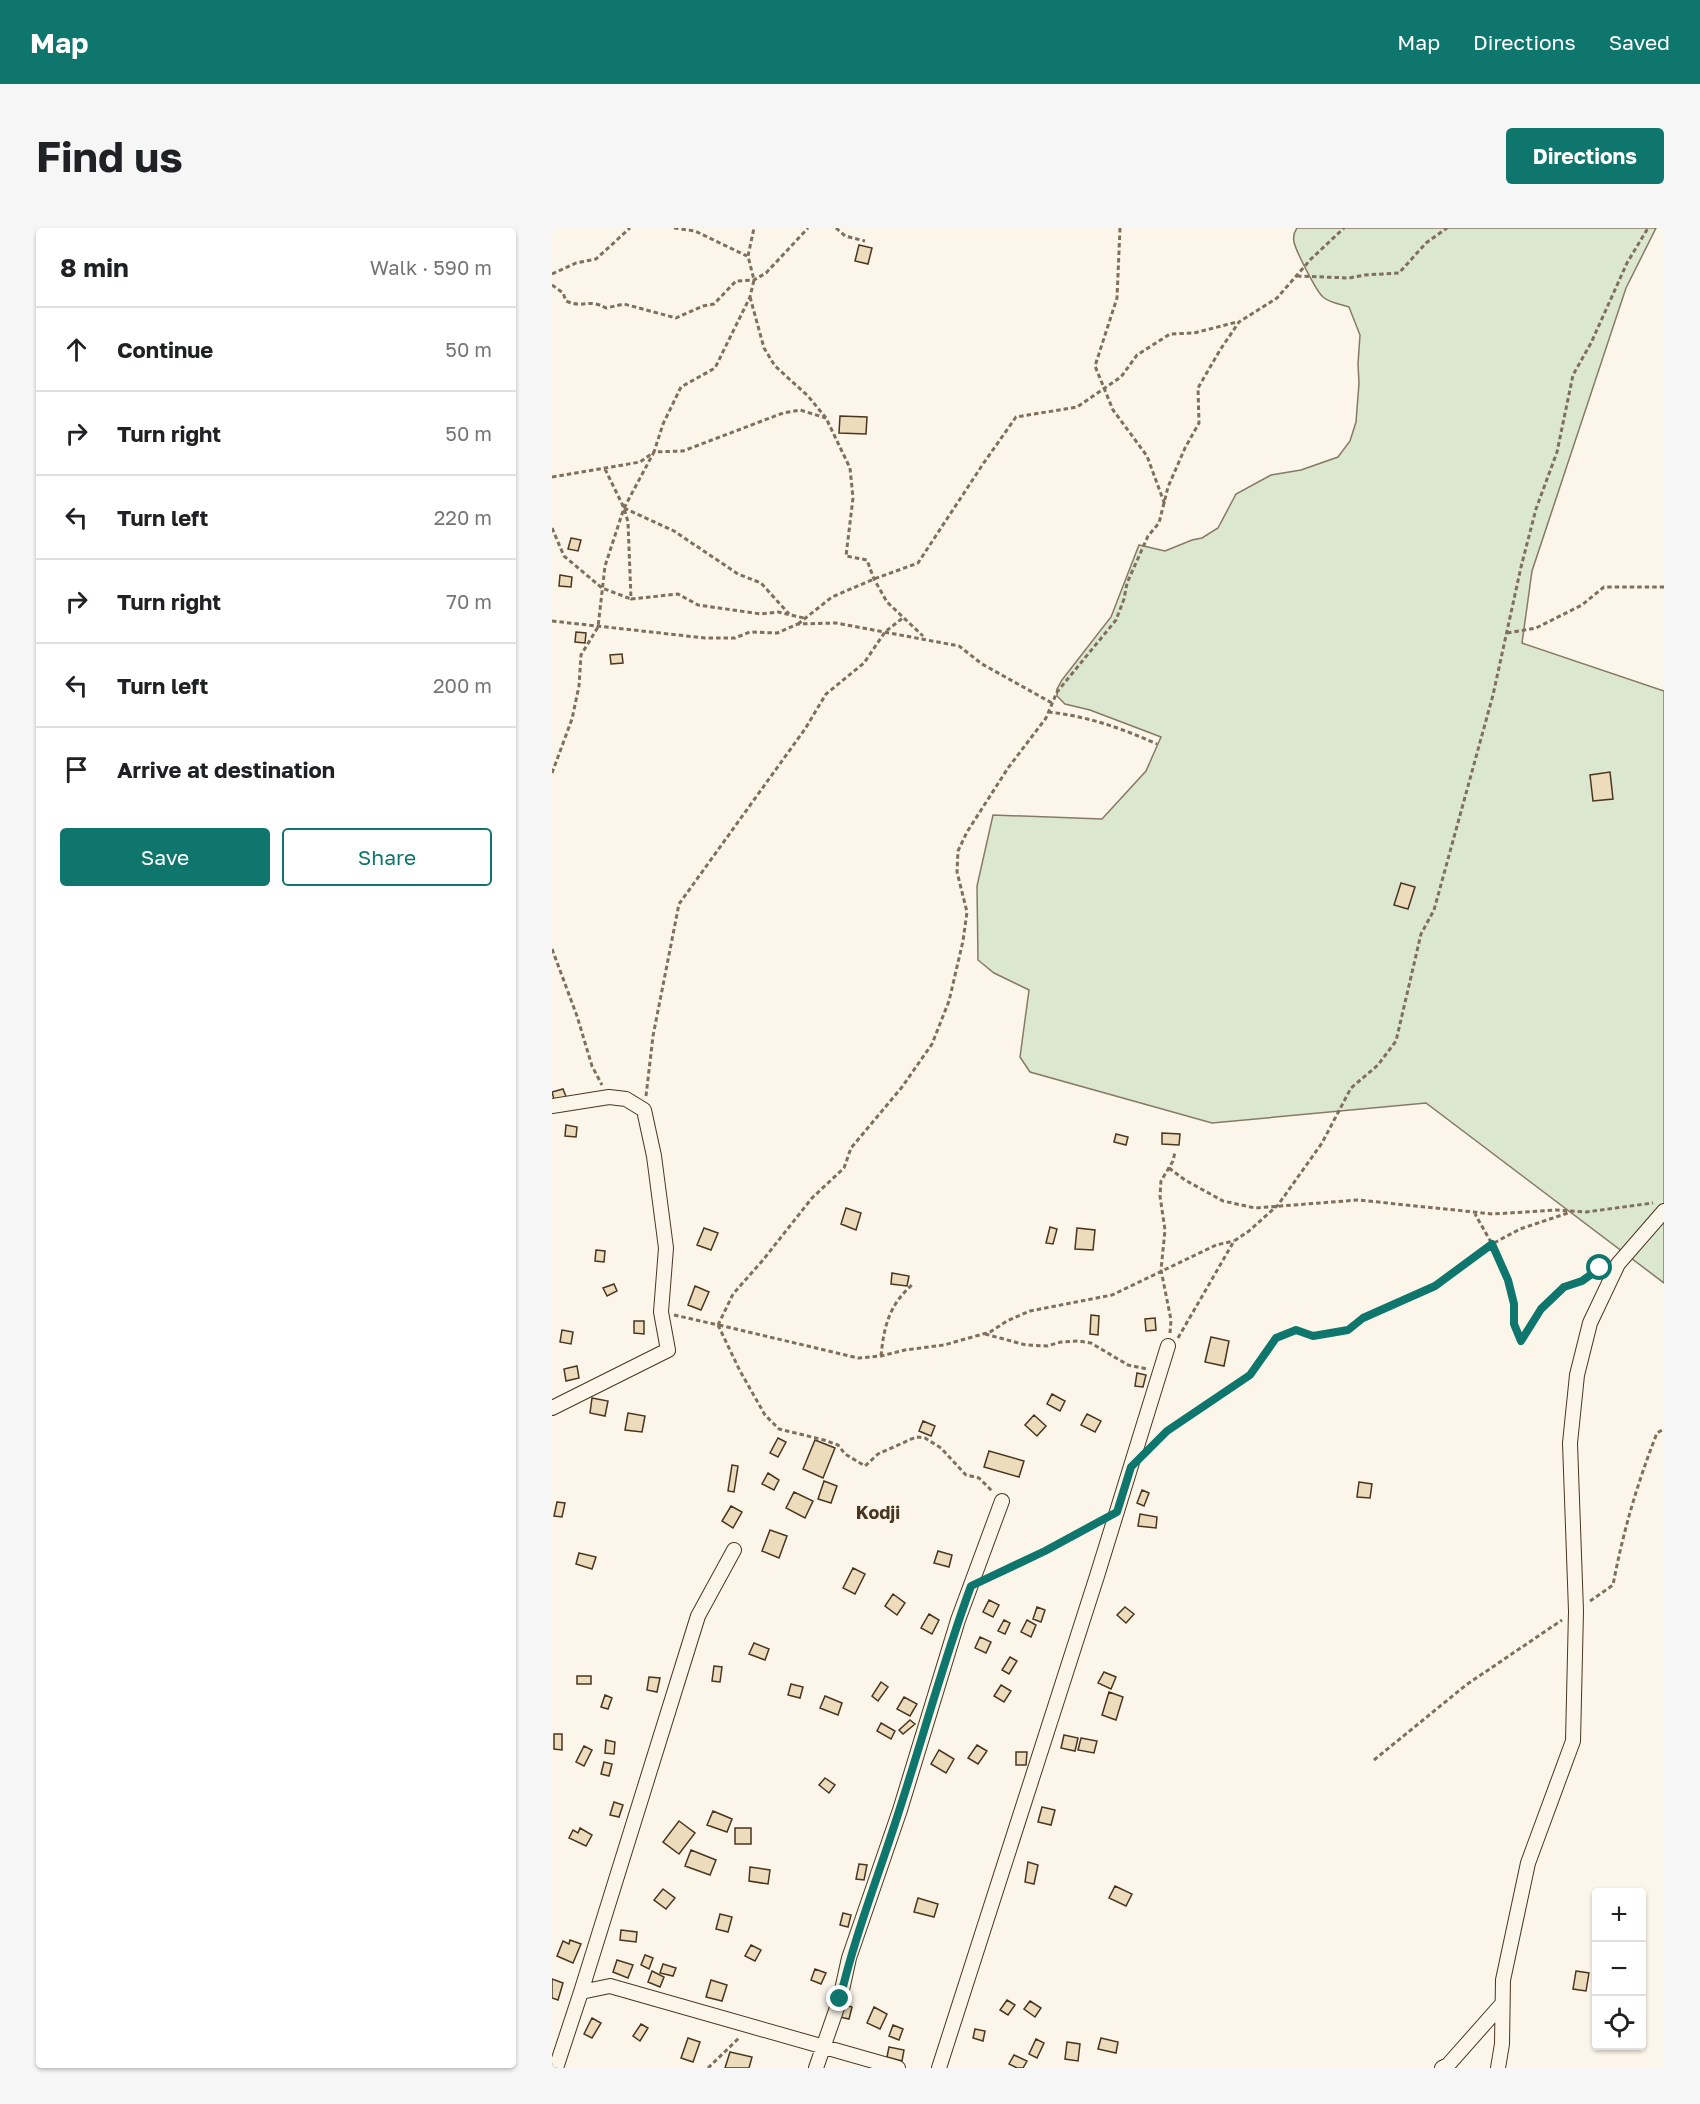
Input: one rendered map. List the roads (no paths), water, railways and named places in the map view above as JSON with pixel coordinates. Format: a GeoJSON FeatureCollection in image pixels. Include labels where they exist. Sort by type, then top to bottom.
{"type":"FeatureCollection","features":[{"type":"Feature","properties":{"kind":"street"},"geometry":{"type":"LineString","coordinates":[[552,1106],[609,1097],[627,1099],[644,1110],[654,1156],[666,1248],[661,1312],[668,1350],[552,1408]]}},
{"type":"Feature","properties":{"kind":"street"},"geometry":{"type":"LineString","coordinates":[[1498,2068],[1502,2044],[1503,1980],[1528,1863],[1573,1741],[1576,1611],[1570,1443],[1577,1375],[1590,1323],[1618,1264],[1658,1207]]}},
{"type":"Feature","properties":{"kind":"street"},"geometry":{"type":"LineString","coordinates":[[939,2068],[1168,1346]]}},
{"type":"Feature","properties":{"kind":"street"},"geometry":{"type":"LineString","coordinates":[[816,2068],[840,1999],[849,1958],[900,1810],[958,1620],[1002,1501]]}},
{"type":"Feature","properties":{"kind":"street"},"geometry":{"type":"LineString","coordinates":[[556,2068],[698,1616],[734,1550]]}},
{"type":"Feature","properties":{"kind":"street"},"geometry":{"type":"LineString","coordinates":[[581,1992],[610,1986],[898,2068]]}},
{"type":"Feature","properties":{"kind":"street"},"geometry":{"type":"LineString","coordinates":[[1442,2068],[1448,2065],[1502,2004]]}},
{"type":"Feature","properties":{"kind":"district","name":"Kodji"},"geometry":{"type":"Point","coordinates":[878,1512]}}]}
